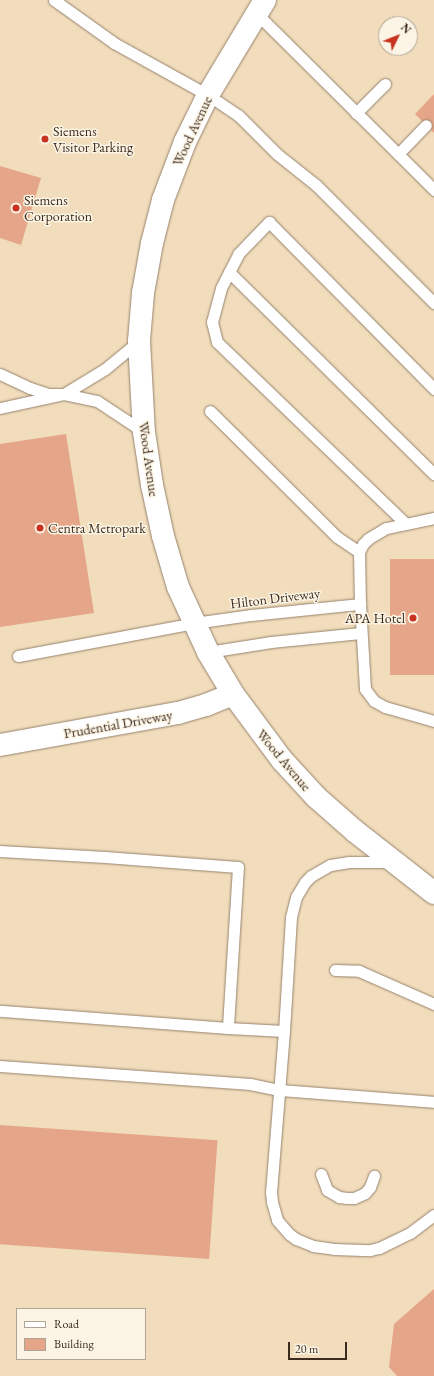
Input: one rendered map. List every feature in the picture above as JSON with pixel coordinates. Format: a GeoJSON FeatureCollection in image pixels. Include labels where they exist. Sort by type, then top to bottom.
{"type":"FeatureCollection","features":[{"type":"Feature","properties":{"kind":"street","name":"Wood Avenue"},"geometry":{"type":"LineString","coordinates":[[261,7],[208,95],[182,147],[157,222],[143,293],[139,341],[144,432],[152,485],[162,536],[178,587],[208,652],[233,694],[278,754],[316,797],[356,832],[434,893]]}},
{"type":"Feature","properties":{"kind":"street","name":"Prudential Driveway"},"geometry":{"type":"LineString","coordinates":[[0,745],[178,713],[206,705],[233,694]]}},
{"type":"Feature","properties":{"kind":"street","name":"Wood Avenue"},"geometry":{"type":"LineString","coordinates":[[394,862],[434,875]]}},
{"type":"Feature","properties":{"kind":"lane"},"geometry":{"type":"LineString","coordinates":[[54,0],[114,43],[208,95],[238,115],[276,154],[316,185],[434,303]]}},
{"type":"Feature","properties":{"kind":"lane"},"geometry":{"type":"LineString","coordinates":[[261,7],[356,113],[434,190]]}},
{"type":"Feature","properties":{"kind":"lane"},"geometry":{"type":"LineString","coordinates":[[356,113],[385,84]]}},
{"type":"Feature","properties":{"kind":"lane"},"geometry":{"type":"LineString","coordinates":[[398,154],[426,125]]}},
{"type":"Feature","properties":{"kind":"lane"},"geometry":{"type":"LineString","coordinates":[[406,524],[217,342],[212,322],[221,288],[238,254],[269,222],[434,389]]}},
{"type":"Feature","properties":{"kind":"lane"},"geometry":{"type":"LineString","coordinates":[[229,272],[434,474]]}},
{"type":"Feature","properties":{"kind":"lane"},"geometry":{"type":"LineString","coordinates":[[0,408],[64,394],[105,370],[139,341]]}},
{"type":"Feature","properties":{"kind":"lane"},"geometry":{"type":"LineString","coordinates":[[1,379],[48,394],[64,394],[98,401],[144,432]]}},
{"type":"Feature","properties":{"kind":"lane"},"geometry":{"type":"LineString","coordinates":[[210,411],[337,537],[359,552]]}},
{"type":"Feature","properties":{"kind":"lane"},"geometry":{"type":"LineString","coordinates":[[434,518],[386,528],[376,533],[362,544],[359,552],[360,604],[365,689],[374,701],[385,707],[434,721]]}},
{"type":"Feature","properties":{"kind":"lane","name":"Hilton Driveway"},"geometry":{"type":"LineString","coordinates":[[18,656],[194,623],[250,615],[360,604]]}},
{"type":"Feature","properties":{"kind":"lane"},"geometry":{"type":"LineString","coordinates":[[208,652],[271,642],[362,633]]}},
{"type":"Feature","properties":{"kind":"lane"},"geometry":{"type":"LineString","coordinates":[[0,852],[105,857],[238,868],[228,1028]]}},
{"type":"Feature","properties":{"kind":"lane"},"geometry":{"type":"LineString","coordinates":[[394,862],[348,862],[330,865],[318,870],[305,882],[296,897],[291,917],[284,1031],[270,1192],[278,1220],[289,1234],[296,1239],[313,1246],[334,1249],[370,1250],[379,1248],[401,1239],[434,1215]]}},
{"type":"Feature","properties":{"kind":"lane"},"geometry":{"type":"LineString","coordinates":[[335,970],[359,971],[434,1004]]}},
{"type":"Feature","properties":{"kind":"lane"},"geometry":{"type":"LineString","coordinates":[[0,1011],[284,1031]]}},
{"type":"Feature","properties":{"kind":"lane"},"geometry":{"type":"LineString","coordinates":[[0,1066],[250,1084],[279,1090],[434,1102]]}},
{"type":"Feature","properties":{"kind":"lane"},"geometry":{"type":"LineString","coordinates":[[320,1174],[327,1190],[339,1197],[347,1198],[354,1198],[365,1193],[370,1188],[374,1176]]}},
{"type":"Feature","properties":{"kind":"building"},"geometry":{"type":"Polygon","coordinates":[[[434,94],[434,133],[415,114],[434,94]]]}},
{"type":"Feature","properties":{"kind":"building","name":"Siemens Corporation"},"geometry":{"type":"Polygon","coordinates":[[[0,166],[41,178],[21,245],[0,238],[0,166]]]}},
{"type":"Feature","properties":{"kind":"building","name":"Centra Metropark"},"geometry":{"type":"Polygon","coordinates":[[[66,434],[94,613],[0,627],[0,444],[66,434]]]}},
{"type":"Feature","properties":{"kind":"building","name":"APA Hotel"},"geometry":{"type":"Polygon","coordinates":[[[390,559],[434,559],[434,675],[390,675],[390,559]]]}},
{"type":"Feature","properties":{"kind":"building"},"geometry":{"type":"Polygon","coordinates":[[[0,1125],[217,1140],[209,1259],[0,1244],[0,1125]]]}},
{"type":"Feature","properties":{"kind":"building"},"geometry":{"type":"Polygon","coordinates":[[[434,1289],[434,1376],[397,1376],[389,1367],[394,1324],[434,1289]]]}},
{"type":"Feature","properties":{"kind":"place","name":"Siemens Visitor Parking"},"geometry":{"type":"Point","coordinates":[45,139]}},
{"type":"Feature","properties":{"kind":"place","name":"Siemens Corporation"},"geometry":{"type":"Point","coordinates":[16,208]}},
{"type":"Feature","properties":{"kind":"place","name":"Centra Metropark"},"geometry":{"type":"Point","coordinates":[40,528]}},
{"type":"Feature","properties":{"kind":"place","name":"APA Hotel"},"geometry":{"type":"Point","coordinates":[413,618]}}]}
